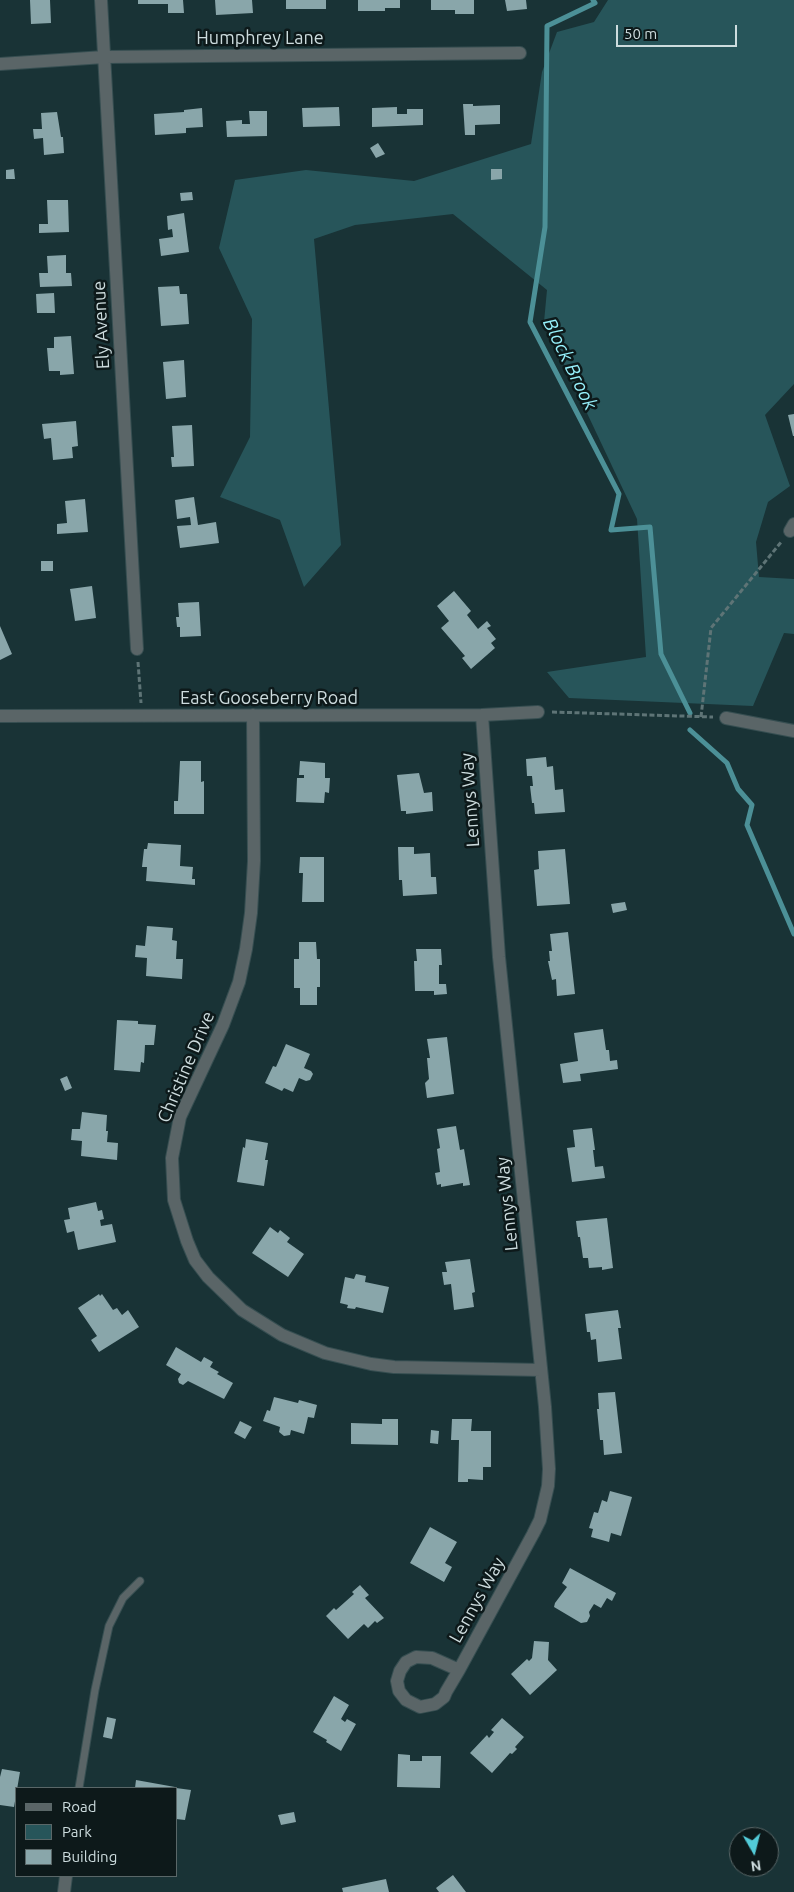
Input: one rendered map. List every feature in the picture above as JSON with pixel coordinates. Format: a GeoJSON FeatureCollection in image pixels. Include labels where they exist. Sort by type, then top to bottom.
{"type":"FeatureCollection","features":[{"type":"Feature","properties":{"kind":"street","name":"Ely Avenue"},"geometry":{"type":"LineString","coordinates":[[102,0],[137,649]]}},
{"type":"Feature","properties":{"kind":"street","name":"Humphrey Lane"},"geometry":{"type":"LineString","coordinates":[[0,64],[104,57],[520,53]]}},
{"type":"Feature","properties":{"kind":"street","name":"East Gooseberry Road"},"geometry":{"type":"LineString","coordinates":[[0,716],[482,715],[538,712]]}},
{"type":"Feature","properties":{"kind":"street","name":"Christine Drive"},"geometry":{"type":"LineString","coordinates":[[253,715],[254,862],[251,913],[246,949],[238,982],[223,1025],[180,1118],[172,1158],[174,1200],[186,1242],[195,1260],[208,1277],[242,1310],[282,1335],[325,1353],[394,1367],[541,1370]]}},
{"type":"Feature","properties":{"kind":"street","name":"Lennys Way"},"geometry":{"type":"LineString","coordinates":[[459,1670],[432,1658],[416,1657],[406,1662],[400,1671],[397,1681],[399,1692],[410,1703],[420,1707],[430,1706],[444,1697],[459,1670],[533,1534],[540,1520],[545,1505],[549,1469],[541,1370],[499,957],[482,715]]}},
{"type":"Feature","properties":{"kind":"street"},"geometry":{"type":"LineString","coordinates":[[726,718],[794,731]]}},
{"type":"Feature","properties":{"kind":"street"},"geometry":{"type":"LineString","coordinates":[[64,1892],[66,1877]]}},
{"type":"Feature","properties":{"kind":"lane"},"geometry":{"type":"LineString","coordinates":[[79,1787],[95,1690],[109,1626],[123,1598],[140,1581]]}},
{"type":"Feature","properties":{"kind":"path"},"geometry":{"type":"LineString","coordinates":[[701,717],[711,628],[792,527]]}},
{"type":"Feature","properties":{"kind":"path"},"geometry":{"type":"LineString","coordinates":[[137,649],[142,716]]}},
{"type":"Feature","properties":{"kind":"path"},"geometry":{"type":"LineString","coordinates":[[538,712],[726,718]]}},
{"type":"Feature","properties":{"kind":"green space"},"geometry":{"type":"Polygon","coordinates":[[[608,0],[794,0],[794,384],[765,415],[790,486],[768,502],[756,542],[759,577],[794,579],[794,634],[784,633],[753,706],[569,698],[547,672],[646,657],[637,519],[544,322],[547,290],[453,214],[355,225],[314,239],[341,545],[304,587],[280,520],[220,497],[250,437],[252,319],[219,248],[235,180],[306,170],[414,181],[531,144],[542,72],[557,32],[594,22],[608,0]]]}},
{"type":"Feature","properties":{"kind":"building"},"geometry":{"type":"Polygon","coordinates":[[[30,0],[50,0],[51,23],[31,24],[30,0]]]}},
{"type":"Feature","properties":{"kind":"building"},"geometry":{"type":"Polygon","coordinates":[[[138,0],[183,0],[184,13],[168,13],[168,4],[138,4],[138,0]]]}},
{"type":"Feature","properties":{"kind":"building"},"geometry":{"type":"Polygon","coordinates":[[[215,0],[252,0],[253,13],[216,15],[215,0]]]}},
{"type":"Feature","properties":{"kind":"building"},"geometry":{"type":"Polygon","coordinates":[[[286,0],[326,0],[326,9],[286,9],[286,0]]]}},
{"type":"Feature","properties":{"kind":"building"},"geometry":{"type":"Polygon","coordinates":[[[358,0],[400,0],[400,8],[385,8],[385,11],[358,11],[358,0]]]}},
{"type":"Feature","properties":{"kind":"building"},"geometry":{"type":"Polygon","coordinates":[[[431,0],[474,0],[474,14],[455,14],[455,10],[431,10],[431,0]]]}},
{"type":"Feature","properties":{"kind":"building"},"geometry":{"type":"Polygon","coordinates":[[[505,0],[526,0],[527,9],[507,11],[505,0]]]}},
{"type":"Feature","properties":{"kind":"building"},"geometry":{"type":"Polygon","coordinates":[[[463,104],[473,104],[473,106],[500,105],[500,124],[475,125],[475,135],[465,135],[463,104]]]}},
{"type":"Feature","properties":{"kind":"building"},"geometry":{"type":"Polygon","coordinates":[[[339,107],[340,126],[303,127],[302,108],[339,107]]]}},
{"type":"Feature","properties":{"kind":"building"},"geometry":{"type":"Polygon","coordinates":[[[397,107],[397,114],[407,114],[407,109],[423,109],[423,125],[372,127],[372,108],[397,107]]]}},
{"type":"Feature","properties":{"kind":"building"},"geometry":{"type":"Polygon","coordinates":[[[202,108],[203,127],[186,128],[186,133],[155,135],[154,114],[184,112],[184,110],[202,108]]]}},
{"type":"Feature","properties":{"kind":"building"},"geometry":{"type":"Polygon","coordinates":[[[249,111],[267,111],[267,136],[227,137],[226,121],[242,120],[242,124],[250,124],[249,111]]]}},
{"type":"Feature","properties":{"kind":"building"},"geometry":{"type":"Polygon","coordinates":[[[57,112],[61,137],[63,137],[64,153],[44,155],[43,138],[34,139],[33,129],[42,129],[41,113],[57,112]]]}},
{"type":"Feature","properties":{"kind":"building"},"geometry":{"type":"Polygon","coordinates":[[[378,143],[385,154],[376,158],[370,148],[378,143]]]}},
{"type":"Feature","properties":{"kind":"building"},"geometry":{"type":"Polygon","coordinates":[[[14,169],[15,179],[6,179],[6,170],[14,169]]]}},
{"type":"Feature","properties":{"kind":"building"},"geometry":{"type":"Polygon","coordinates":[[[491,169],[502,169],[502,179],[491,180],[491,169]]]}},
{"type":"Feature","properties":{"kind":"building"},"geometry":{"type":"Polygon","coordinates":[[[192,192],[193,200],[181,201],[180,193],[192,192]]]}},
{"type":"Feature","properties":{"kind":"building"},"geometry":{"type":"Polygon","coordinates":[[[47,200],[68,200],[69,232],[39,233],[39,224],[48,224],[47,200]]]}},
{"type":"Feature","properties":{"kind":"building"},"geometry":{"type":"Polygon","coordinates":[[[184,213],[189,252],[161,256],[159,239],[173,237],[172,229],[168,230],[167,216],[184,213]]]}},
{"type":"Feature","properties":{"kind":"building"},"geometry":{"type":"Polygon","coordinates":[[[66,255],[66,273],[71,273],[72,286],[40,287],[39,273],[48,273],[47,256],[66,255]]]}},
{"type":"Feature","properties":{"kind":"building"},"geometry":{"type":"Polygon","coordinates":[[[179,286],[180,294],[187,294],[189,324],[161,326],[158,287],[179,286]]]}},
{"type":"Feature","properties":{"kind":"building"},"geometry":{"type":"Polygon","coordinates":[[[54,293],[55,313],[37,313],[36,294],[54,293]]]}},
{"type":"Feature","properties":{"kind":"building"},"geometry":{"type":"Polygon","coordinates":[[[71,336],[74,374],[60,375],[60,371],[49,371],[47,348],[54,348],[54,337],[71,336]]]}},
{"type":"Feature","properties":{"kind":"building"},"geometry":{"type":"Polygon","coordinates":[[[184,360],[186,397],[166,399],[163,362],[184,360]]]}},
{"type":"Feature","properties":{"kind":"building"},"geometry":{"type":"Polygon","coordinates":[[[794,414],[794,436],[793,436],[788,415],[794,414]]]}},
{"type":"Feature","properties":{"kind":"building"},"geometry":{"type":"Polygon","coordinates":[[[76,421],[78,446],[72,447],[73,458],[53,460],[51,438],[44,439],[42,424],[76,421]]]}},
{"type":"Feature","properties":{"kind":"building"},"geometry":{"type":"Polygon","coordinates":[[[192,425],[194,466],[172,467],[171,457],[174,457],[172,426],[192,425]]]}},
{"type":"Feature","properties":{"kind":"building"},"geometry":{"type":"Polygon","coordinates":[[[194,497],[198,525],[216,522],[219,543],[180,548],[177,526],[191,525],[190,517],[177,519],[175,500],[194,497]]]}},
{"type":"Feature","properties":{"kind":"building"},"geometry":{"type":"Polygon","coordinates":[[[85,499],[88,532],[57,534],[57,524],[67,523],[65,501],[85,499]]]}},
{"type":"Feature","properties":{"kind":"building"},"geometry":{"type":"Polygon","coordinates":[[[41,561],[53,561],[53,571],[41,571],[41,561]]]}},
{"type":"Feature","properties":{"kind":"building"},"geometry":{"type":"Polygon","coordinates":[[[92,586],[96,618],[75,621],[70,589],[92,586]]]}},
{"type":"Feature","properties":{"kind":"building"},"geometry":{"type":"Polygon","coordinates":[[[454,591],[471,611],[467,615],[478,629],[487,621],[491,626],[487,628],[496,639],[491,643],[495,648],[471,669],[462,658],[465,656],[441,628],[449,621],[437,606],[454,591]]]}},
{"type":"Feature","properties":{"kind":"building"},"geometry":{"type":"Polygon","coordinates":[[[199,602],[201,636],[180,637],[180,627],[177,627],[176,617],[179,617],[178,603],[199,602]]]}},
{"type":"Feature","properties":{"kind":"building"},"geometry":{"type":"Polygon","coordinates":[[[0,626],[12,654],[0,660],[0,626]]]}},
{"type":"Feature","properties":{"kind":"building"},"geometry":{"type":"Polygon","coordinates":[[[546,757],[547,767],[553,766],[555,790],[563,789],[565,812],[535,814],[530,786],[533,786],[532,776],[527,776],[526,759],[546,757]]]}},
{"type":"Feature","properties":{"kind":"building"},"geometry":{"type":"Polygon","coordinates":[[[180,761],[201,761],[201,782],[204,781],[204,814],[174,814],[174,801],[178,801],[180,761]]]}},
{"type":"Feature","properties":{"kind":"building"},"geometry":{"type":"Polygon","coordinates":[[[300,761],[325,763],[325,778],[330,778],[329,793],[325,792],[324,803],[296,802],[297,778],[304,778],[304,775],[299,775],[300,761]]]}},
{"type":"Feature","properties":{"kind":"building"},"geometry":{"type":"Polygon","coordinates":[[[419,773],[424,793],[432,792],[433,811],[406,814],[406,811],[401,811],[397,775],[419,773]]]}},
{"type":"Feature","properties":{"kind":"building"},"geometry":{"type":"Polygon","coordinates":[[[148,843],[181,845],[180,866],[193,867],[192,879],[195,879],[195,885],[146,881],[147,867],[142,867],[144,849],[147,849],[148,843]]]}},
{"type":"Feature","properties":{"kind":"building"},"geometry":{"type":"Polygon","coordinates":[[[398,847],[414,847],[414,854],[430,853],[431,877],[436,877],[437,894],[403,896],[402,880],[399,880],[398,847]]]}},
{"type":"Feature","properties":{"kind":"building"},"geometry":{"type":"Polygon","coordinates":[[[565,849],[570,904],[537,906],[534,870],[539,869],[538,851],[565,849]]]}},
{"type":"Feature","properties":{"kind":"building"},"geometry":{"type":"Polygon","coordinates":[[[300,857],[324,857],[324,902],[302,902],[303,873],[299,873],[300,857]]]}},
{"type":"Feature","properties":{"kind":"building"},"geometry":{"type":"Polygon","coordinates":[[[625,902],[627,910],[613,913],[611,904],[625,902]]]}},
{"type":"Feature","properties":{"kind":"building"},"geometry":{"type":"Polygon","coordinates":[[[147,926],[173,928],[172,940],[177,941],[176,959],[183,959],[182,979],[146,976],[147,958],[135,957],[136,945],[145,946],[147,926]]]}},
{"type":"Feature","properties":{"kind":"building"},"geometry":{"type":"Polygon","coordinates":[[[568,932],[575,994],[557,996],[556,979],[552,980],[548,961],[550,961],[549,951],[552,951],[550,934],[568,932]]]}},
{"type":"Feature","properties":{"kind":"building"},"geometry":{"type":"Polygon","coordinates":[[[299,942],[316,942],[317,959],[320,959],[320,987],[317,987],[317,1005],[300,1005],[300,988],[294,988],[294,959],[299,959],[299,942]]]}},
{"type":"Feature","properties":{"kind":"building"},"geometry":{"type":"Polygon","coordinates":[[[416,949],[441,949],[442,965],[439,965],[439,984],[446,984],[447,994],[434,995],[434,991],[415,991],[414,961],[417,961],[416,949]]]}},
{"type":"Feature","properties":{"kind":"building"},"geometry":{"type":"Polygon","coordinates":[[[117,1020],[138,1021],[138,1024],[156,1025],[154,1045],[145,1045],[144,1063],[141,1062],[140,1072],[114,1070],[117,1020]]]}},
{"type":"Feature","properties":{"kind":"building"},"geometry":{"type":"Polygon","coordinates":[[[603,1029],[606,1050],[609,1050],[610,1061],[617,1060],[618,1069],[580,1074],[581,1081],[563,1083],[560,1064],[578,1061],[574,1033],[603,1029]]]}},
{"type":"Feature","properties":{"kind":"building"},"geometry":{"type":"Polygon","coordinates":[[[447,1037],[454,1094],[427,1098],[425,1083],[429,1079],[427,1058],[430,1058],[427,1039],[447,1037]]]}},
{"type":"Feature","properties":{"kind":"building"},"geometry":{"type":"Polygon","coordinates":[[[286,1044],[310,1054],[304,1068],[313,1074],[310,1080],[306,1081],[299,1078],[293,1092],[284,1088],[282,1091],[265,1083],[273,1066],[276,1067],[286,1044]]]}},
{"type":"Feature","properties":{"kind":"building"},"geometry":{"type":"Polygon","coordinates":[[[67,1076],[72,1088],[65,1091],[60,1079],[67,1076]]]}},
{"type":"Feature","properties":{"kind":"building"},"geometry":{"type":"Polygon","coordinates":[[[82,1112],[107,1115],[107,1142],[118,1143],[117,1160],[81,1156],[82,1141],[71,1140],[72,1129],[80,1129],[82,1112]]]}},
{"type":"Feature","properties":{"kind":"building"},"geometry":{"type":"Polygon","coordinates":[[[456,1126],[460,1150],[464,1149],[470,1185],[463,1186],[463,1183],[441,1187],[441,1184],[437,1185],[435,1173],[440,1172],[437,1149],[440,1148],[437,1129],[456,1126]]]}},
{"type":"Feature","properties":{"kind":"building"},"geometry":{"type":"Polygon","coordinates":[[[592,1128],[595,1167],[603,1166],[605,1178],[572,1182],[567,1148],[575,1147],[573,1130],[592,1128]]]}},
{"type":"Feature","properties":{"kind":"building"},"geometry":{"type":"Polygon","coordinates":[[[246,1139],[268,1143],[265,1160],[268,1160],[264,1186],[237,1182],[246,1139]]]}},
{"type":"Feature","properties":{"kind":"building"},"geometry":{"type":"Polygon","coordinates":[[[96,1202],[98,1211],[102,1210],[104,1219],[100,1220],[101,1226],[112,1224],[116,1242],[78,1250],[74,1231],[67,1233],[64,1220],[70,1219],[68,1208],[96,1202]]]}},
{"type":"Feature","properties":{"kind":"building"},"geometry":{"type":"Polygon","coordinates":[[[607,1218],[613,1268],[602,1270],[602,1267],[589,1268],[588,1258],[583,1258],[576,1221],[607,1218]]]}},
{"type":"Feature","properties":{"kind":"building"},"geometry":{"type":"Polygon","coordinates":[[[270,1227],[278,1233],[280,1230],[290,1238],[287,1242],[304,1254],[288,1277],[252,1253],[270,1227]]]}},
{"type":"Feature","properties":{"kind":"building"},"geometry":{"type":"Polygon","coordinates":[[[470,1259],[475,1292],[472,1293],[474,1307],[454,1310],[451,1284],[444,1285],[442,1272],[447,1272],[445,1262],[470,1259]]]}},
{"type":"Feature","properties":{"kind":"building"},"geometry":{"type":"Polygon","coordinates":[[[356,1274],[366,1276],[365,1282],[389,1287],[383,1313],[356,1307],[355,1309],[347,1308],[348,1305],[340,1303],[345,1277],[354,1279],[356,1274]]]}},
{"type":"Feature","properties":{"kind":"building"},"geometry":{"type":"Polygon","coordinates":[[[99,1294],[100,1296],[102,1294],[113,1310],[117,1308],[122,1315],[128,1310],[139,1327],[99,1352],[91,1340],[97,1336],[78,1308],[99,1294]]]}},
{"type":"Feature","properties":{"kind":"building"},"geometry":{"type":"Polygon","coordinates":[[[618,1310],[621,1328],[618,1328],[622,1359],[598,1362],[596,1339],[591,1340],[590,1332],[587,1332],[585,1314],[618,1310]]]}},
{"type":"Feature","properties":{"kind":"building"},"geometry":{"type":"Polygon","coordinates":[[[176,1347],[201,1362],[204,1357],[213,1362],[210,1367],[219,1372],[217,1374],[233,1383],[224,1399],[188,1381],[183,1385],[179,1383],[178,1379],[181,1374],[166,1365],[176,1347]]]}},
{"type":"Feature","properties":{"kind":"building"},"geometry":{"type":"Polygon","coordinates":[[[615,1392],[622,1453],[604,1455],[603,1440],[600,1440],[597,1409],[599,1409],[598,1393],[615,1392]]]}},
{"type":"Feature","properties":{"kind":"building"},"geometry":{"type":"Polygon","coordinates":[[[274,1397],[298,1403],[299,1400],[317,1405],[314,1418],[308,1417],[304,1434],[291,1430],[290,1435],[284,1436],[279,1432],[280,1427],[263,1421],[267,1410],[270,1411],[274,1397]]]}},
{"type":"Feature","properties":{"kind":"building"},"geometry":{"type":"Polygon","coordinates":[[[382,1419],[398,1419],[398,1445],[351,1444],[351,1423],[382,1424],[382,1419]]]}},
{"type":"Feature","properties":{"kind":"building"},"geometry":{"type":"Polygon","coordinates":[[[452,1419],[472,1419],[471,1431],[491,1431],[491,1467],[483,1467],[483,1480],[468,1479],[468,1482],[458,1482],[459,1440],[451,1440],[452,1419]]]}},
{"type":"Feature","properties":{"kind":"building"},"geometry":{"type":"Polygon","coordinates":[[[240,1421],[252,1427],[245,1439],[234,1433],[240,1421]]]}},
{"type":"Feature","properties":{"kind":"building"},"geometry":{"type":"Polygon","coordinates":[[[431,1430],[439,1431],[438,1444],[430,1443],[431,1430]]]}},
{"type":"Feature","properties":{"kind":"building"},"geometry":{"type":"Polygon","coordinates":[[[610,1491],[632,1497],[621,1536],[611,1533],[609,1542],[591,1537],[593,1529],[589,1528],[594,1512],[598,1513],[602,1500],[607,1502],[610,1491]]]}},
{"type":"Feature","properties":{"kind":"building"},"geometry":{"type":"Polygon","coordinates":[[[430,1527],[457,1542],[445,1563],[452,1567],[444,1582],[410,1563],[430,1527]]]}},
{"type":"Feature","properties":{"kind":"building"},"geometry":{"type":"Polygon","coordinates":[[[570,1568],[616,1593],[612,1601],[607,1598],[601,1608],[594,1604],[589,1612],[590,1616],[587,1622],[581,1623],[554,1607],[567,1587],[562,1583],[570,1568]]]}},
{"type":"Feature","properties":{"kind":"building"},"geometry":{"type":"Polygon","coordinates":[[[360,1585],[369,1595],[365,1598],[384,1618],[377,1623],[375,1621],[368,1628],[364,1624],[348,1639],[326,1616],[354,1594],[352,1592],[360,1585]]]}},
{"type":"Feature","properties":{"kind":"building"},"geometry":{"type":"Polygon","coordinates":[[[534,1641],[549,1642],[548,1660],[557,1670],[530,1695],[511,1674],[527,1659],[529,1661],[532,1658],[534,1641]]]}},
{"type":"Feature","properties":{"kind":"building"},"geometry":{"type":"Polygon","coordinates":[[[334,1696],[349,1705],[341,1719],[345,1722],[347,1719],[356,1724],[341,1751],[313,1732],[334,1696]]]}},
{"type":"Feature","properties":{"kind":"building"},"geometry":{"type":"Polygon","coordinates":[[[107,1717],[116,1719],[112,1739],[103,1737],[107,1717]]]}},
{"type":"Feature","properties":{"kind":"building"},"geometry":{"type":"Polygon","coordinates":[[[502,1718],[524,1737],[515,1747],[517,1749],[512,1754],[510,1753],[492,1773],[470,1753],[487,1735],[489,1738],[494,1732],[491,1730],[502,1718]]]}},
{"type":"Feature","properties":{"kind":"building"},"geometry":{"type":"Polygon","coordinates":[[[398,1754],[410,1755],[410,1761],[422,1761],[422,1756],[441,1756],[440,1788],[397,1787],[398,1754]]]}},
{"type":"Feature","properties":{"kind":"building"},"geometry":{"type":"Polygon","coordinates":[[[2,1769],[20,1772],[17,1787],[15,1787],[14,1807],[0,1805],[0,1777],[2,1769]]]}},
{"type":"Feature","properties":{"kind":"building"},"geometry":{"type":"Polygon","coordinates":[[[136,1780],[175,1787],[135,1787],[136,1780]]]}},
{"type":"Feature","properties":{"kind":"building"},"geometry":{"type":"Polygon","coordinates":[[[178,1788],[191,1790],[185,1820],[178,1819],[178,1788]]]}},
{"type":"Feature","properties":{"kind":"building"},"geometry":{"type":"Polygon","coordinates":[[[294,1812],[296,1822],[281,1825],[278,1815],[294,1812]]]}},
{"type":"Feature","properties":{"kind":"building"},"geometry":{"type":"Polygon","coordinates":[[[453,1875],[466,1892],[439,1892],[436,1888],[453,1875]]]}},
{"type":"Feature","properties":{"kind":"building"},"geometry":{"type":"Polygon","coordinates":[[[386,1879],[389,1892],[343,1892],[342,1888],[386,1879]]]}},
{"type":"Feature","properties":{"kind":"waterway","name":"Block Brook"},"geometry":{"type":"LineString","coordinates":[[593,0],[595,3],[547,26],[545,227],[530,322],[619,494],[611,530],[650,527],[661,654],[690,713]]}},
{"type":"Feature","properties":{"kind":"waterway","name":"Block Brook"},"geometry":{"type":"LineString","coordinates":[[690,730],[727,763],[738,789],[752,805],[747,825],[794,934]]}}]}
